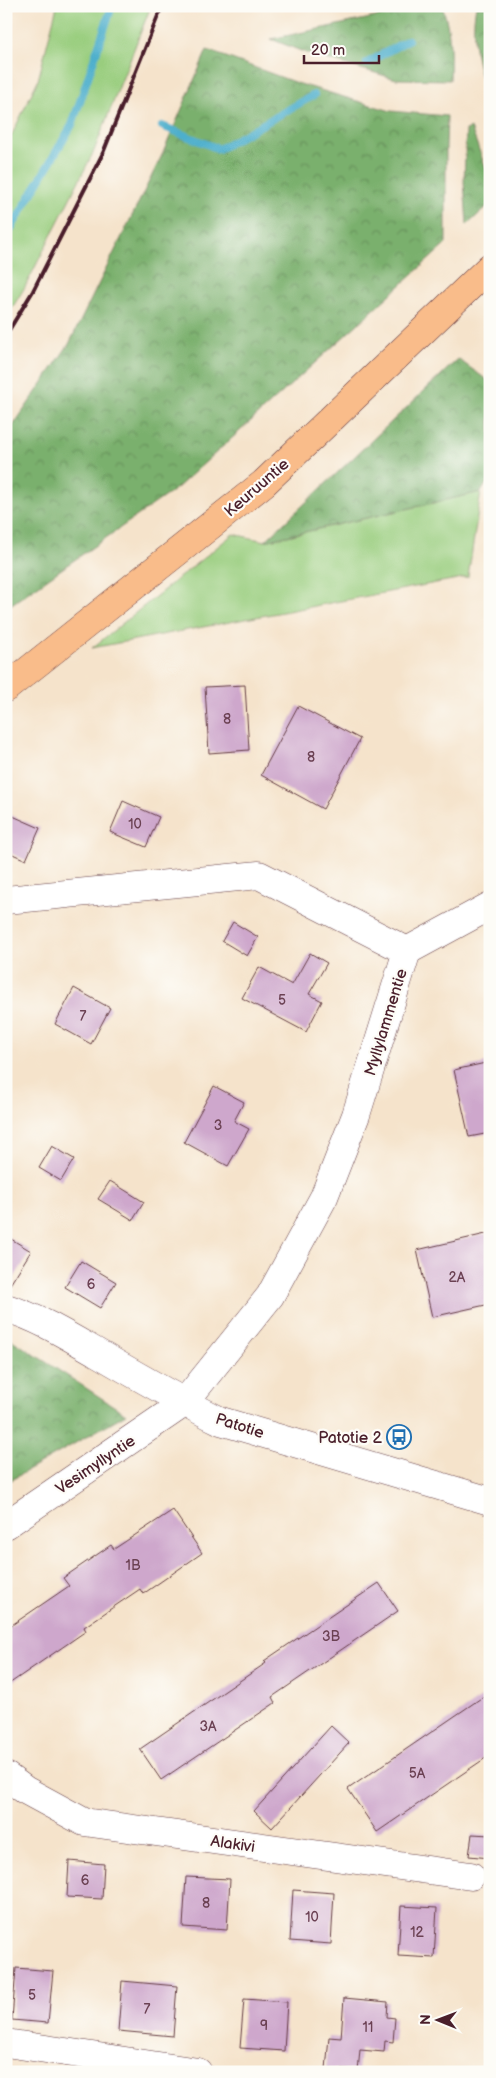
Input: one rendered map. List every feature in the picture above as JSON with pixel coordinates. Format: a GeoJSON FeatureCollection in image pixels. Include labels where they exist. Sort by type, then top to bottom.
{"type":"FeatureCollection","features":[{"type":"Feature","properties":{"kind":"highway","name":"Keuruuntie"},"geometry":{"type":"LineString","coordinates":[[6,688],[264,483],[490,266]]}},
{"type":"Feature","properties":{"kind":"street","name":"Myllylammentie"},"geometry":{"type":"LineString","coordinates":[[6,900],[259,875],[407,951],[356,1115],[324,1197],[270,1296],[184,1403]]}},
{"type":"Feature","properties":{"kind":"street"},"geometry":{"type":"LineString","coordinates":[[407,951],[490,906]]}},
{"type":"Feature","properties":{"kind":"street","name":"Patotie"},"geometry":{"type":"LineString","coordinates":[[6,1308],[18,1311],[75,1340],[184,1403],[221,1421],[328,1451],[490,1501]]}},
{"type":"Feature","properties":{"kind":"street","name":"Vesimyllyntie"},"geometry":{"type":"LineString","coordinates":[[6,1525],[184,1403]]}},
{"type":"Feature","properties":{"kind":"street","name":"Alakivi"},"geometry":{"type":"LineString","coordinates":[[6,1776],[25,1790],[84,1822],[471,1876]]}},
{"type":"Feature","properties":{"kind":"street"},"geometry":{"type":"LineString","coordinates":[[6,2042],[198,2072]]}},
{"type":"Feature","properties":{"kind":"green space"},"geometry":{"type":"Polygon","coordinates":[[[57,6],[151,6],[94,151],[25,287],[6,318],[6,147],[38,80],[57,6]]]}},
{"type":"Feature","properties":{"kind":"green space"},"geometry":{"type":"Polygon","coordinates":[[[427,6],[442,6],[445,15],[450,43],[450,80],[396,79],[306,53],[271,39],[427,6]]]}},
{"type":"Feature","properties":{"kind":"green space"},"geometry":{"type":"Polygon","coordinates":[[[476,6],[490,6],[490,106],[482,82],[474,44],[476,6]]]}},
{"type":"Feature","properties":{"kind":"green space"},"geometry":{"type":"Polygon","coordinates":[[[207,50],[297,83],[391,111],[447,116],[446,244],[177,488],[6,608],[6,436],[69,344],[162,155],[207,50]]]}},
{"type":"Feature","properties":{"kind":"green space"},"geometry":{"type":"Polygon","coordinates":[[[471,128],[490,180],[490,204],[467,225],[464,182],[466,130],[471,128]]]}},
{"type":"Feature","properties":{"kind":"green space"},"geometry":{"type":"Polygon","coordinates":[[[458,359],[490,382],[490,478],[481,492],[265,541],[458,359]]]}},
{"type":"Feature","properties":{"kind":"green space"},"geometry":{"type":"Polygon","coordinates":[[[481,492],[468,577],[92,648],[233,534],[265,541],[481,492]]]}},
{"type":"Feature","properties":{"kind":"green space"},"geometry":{"type":"Polygon","coordinates":[[[6,1336],[126,1414],[6,1483],[6,1336]]]}},
{"type":"Feature","properties":{"kind":"building"},"geometry":{"type":"Polygon","coordinates":[[[245,685],[249,750],[209,753],[205,687],[245,685]]]}},
{"type":"Feature","properties":{"kind":"building"},"geometry":{"type":"Polygon","coordinates":[[[298,706],[360,739],[323,809],[261,775],[298,706]]]}},
{"type":"Feature","properties":{"kind":"building"},"geometry":{"type":"Polygon","coordinates":[[[123,801],[159,817],[146,847],[110,832],[123,801]]]}},
{"type":"Feature","properties":{"kind":"building"},"geometry":{"type":"Polygon","coordinates":[[[6,813],[40,828],[26,860],[6,851],[6,813]]]}},
{"type":"Feature","properties":{"kind":"building"},"geometry":{"type":"Polygon","coordinates":[[[233,922],[258,937],[247,956],[222,941],[233,922]]]}},
{"type":"Feature","properties":{"kind":"building"},"geometry":{"type":"Polygon","coordinates":[[[310,953],[327,963],[309,994],[322,1001],[306,1032],[242,998],[259,967],[292,985],[310,953]]]}},
{"type":"Feature","properties":{"kind":"building"},"geometry":{"type":"Polygon","coordinates":[[[74,988],[110,1008],[91,1044],[55,1024],[74,988]]]}},
{"type":"Feature","properties":{"kind":"building"},"geometry":{"type":"Polygon","coordinates":[[[490,1062],[490,1133],[469,1137],[454,1070],[490,1062]]]}},
{"type":"Feature","properties":{"kind":"building"},"geometry":{"type":"Polygon","coordinates":[[[214,1086],[244,1102],[234,1121],[249,1129],[228,1166],[184,1142],[214,1086]]]}},
{"type":"Feature","properties":{"kind":"building"},"geometry":{"type":"Polygon","coordinates":[[[52,1146],[74,1159],[61,1181],[39,1168],[52,1146]]]}},
{"type":"Feature","properties":{"kind":"building"},"geometry":{"type":"Polygon","coordinates":[[[110,1181],[144,1202],[133,1220],[98,1199],[110,1181]]]}},
{"type":"Feature","properties":{"kind":"building"},"geometry":{"type":"Polygon","coordinates":[[[490,1233],[490,1304],[432,1317],[417,1250],[490,1233]]]}},
{"type":"Feature","properties":{"kind":"building"},"geometry":{"type":"Polygon","coordinates":[[[6,1236],[31,1251],[6,1291],[6,1236]]]}},
{"type":"Feature","properties":{"kind":"building"},"geometry":{"type":"Polygon","coordinates":[[[81,1261],[116,1282],[100,1308],[65,1287],[81,1261]]]}},
{"type":"Feature","properties":{"kind":"building"},"geometry":{"type":"Polygon","coordinates":[[[173,1510],[202,1553],[143,1594],[140,1589],[84,1627],[86,1631],[6,1686],[6,1629],[69,1586],[63,1578],[111,1545],[114,1549],[173,1510]]]}},
{"type":"Feature","properties":{"kind":"building"},"geometry":{"type":"Polygon","coordinates":[[[379,1583],[398,1611],[272,1697],[275,1703],[161,1780],[140,1749],[266,1663],[264,1661],[379,1583]]]}},
{"type":"Feature","properties":{"kind":"building"},"geometry":{"type":"Polygon","coordinates":[[[490,1692],[490,1755],[377,1832],[348,1789],[490,1692]]]}},
{"type":"Feature","properties":{"kind":"building"},"geometry":{"type":"Polygon","coordinates":[[[331,1726],[349,1743],[272,1828],[254,1811],[331,1726]]]}},
{"type":"Feature","properties":{"kind":"building"},"geometry":{"type":"Polygon","coordinates":[[[472,1834],[490,1835],[490,1858],[469,1856],[472,1834]]]}},
{"type":"Feature","properties":{"kind":"building"},"geometry":{"type":"Polygon","coordinates":[[[69,1861],[104,1864],[102,1899],[67,1897],[69,1861]]]}},
{"type":"Feature","properties":{"kind":"building"},"geometry":{"type":"Polygon","coordinates":[[[186,1877],[230,1879],[227,1930],[183,1927],[186,1877]]]}},
{"type":"Feature","properties":{"kind":"building"},"geometry":{"type":"Polygon","coordinates":[[[293,1890],[334,1893],[331,1944],[290,1941],[293,1890]]]}},
{"type":"Feature","properties":{"kind":"building"},"geometry":{"type":"Polygon","coordinates":[[[401,1906],[437,1908],[434,1958],[398,1956],[401,1906]]]}},
{"type":"Feature","properties":{"kind":"building"},"geometry":{"type":"Polygon","coordinates":[[[16,1968],[53,1971],[48,2023],[12,2020],[16,1968]]]}},
{"type":"Feature","properties":{"kind":"building"},"geometry":{"type":"Polygon","coordinates":[[[122,1981],[177,1986],[173,2036],[118,2031],[122,1981]]]}},
{"type":"Feature","properties":{"kind":"building"},"geometry":{"type":"Polygon","coordinates":[[[344,1998],[388,2002],[387,2017],[395,2018],[393,2042],[385,2041],[384,2052],[360,2050],[358,2071],[326,2069],[329,2037],[341,2038],[344,1998]]]}},
{"type":"Feature","properties":{"kind":"building"},"geometry":{"type":"Polygon","coordinates":[[[244,1999],[287,2002],[284,2051],[240,2048],[244,1999]]]}},
{"type":"Feature","properties":{"kind":"waterway"},"geometry":{"type":"LineString","coordinates":[[6,237],[72,125],[112,6]]}},
{"type":"Feature","properties":{"kind":"waterway"},"geometry":{"type":"LineString","coordinates":[[367,63],[408,40]]}},
{"type":"Feature","properties":{"kind":"waterway"},"geometry":{"type":"LineString","coordinates":[[162,126],[219,149],[314,95]]}},
{"type":"Feature","properties":{"kind":"railway"},"geometry":{"type":"LineString","coordinates":[[6,335],[33,291],[103,153],[162,6]]}},
{"type":"Feature","properties":{"kind":"place","name":"Patotie 2"},"geometry":{"type":"Point","coordinates":[399,1437]}}]}
